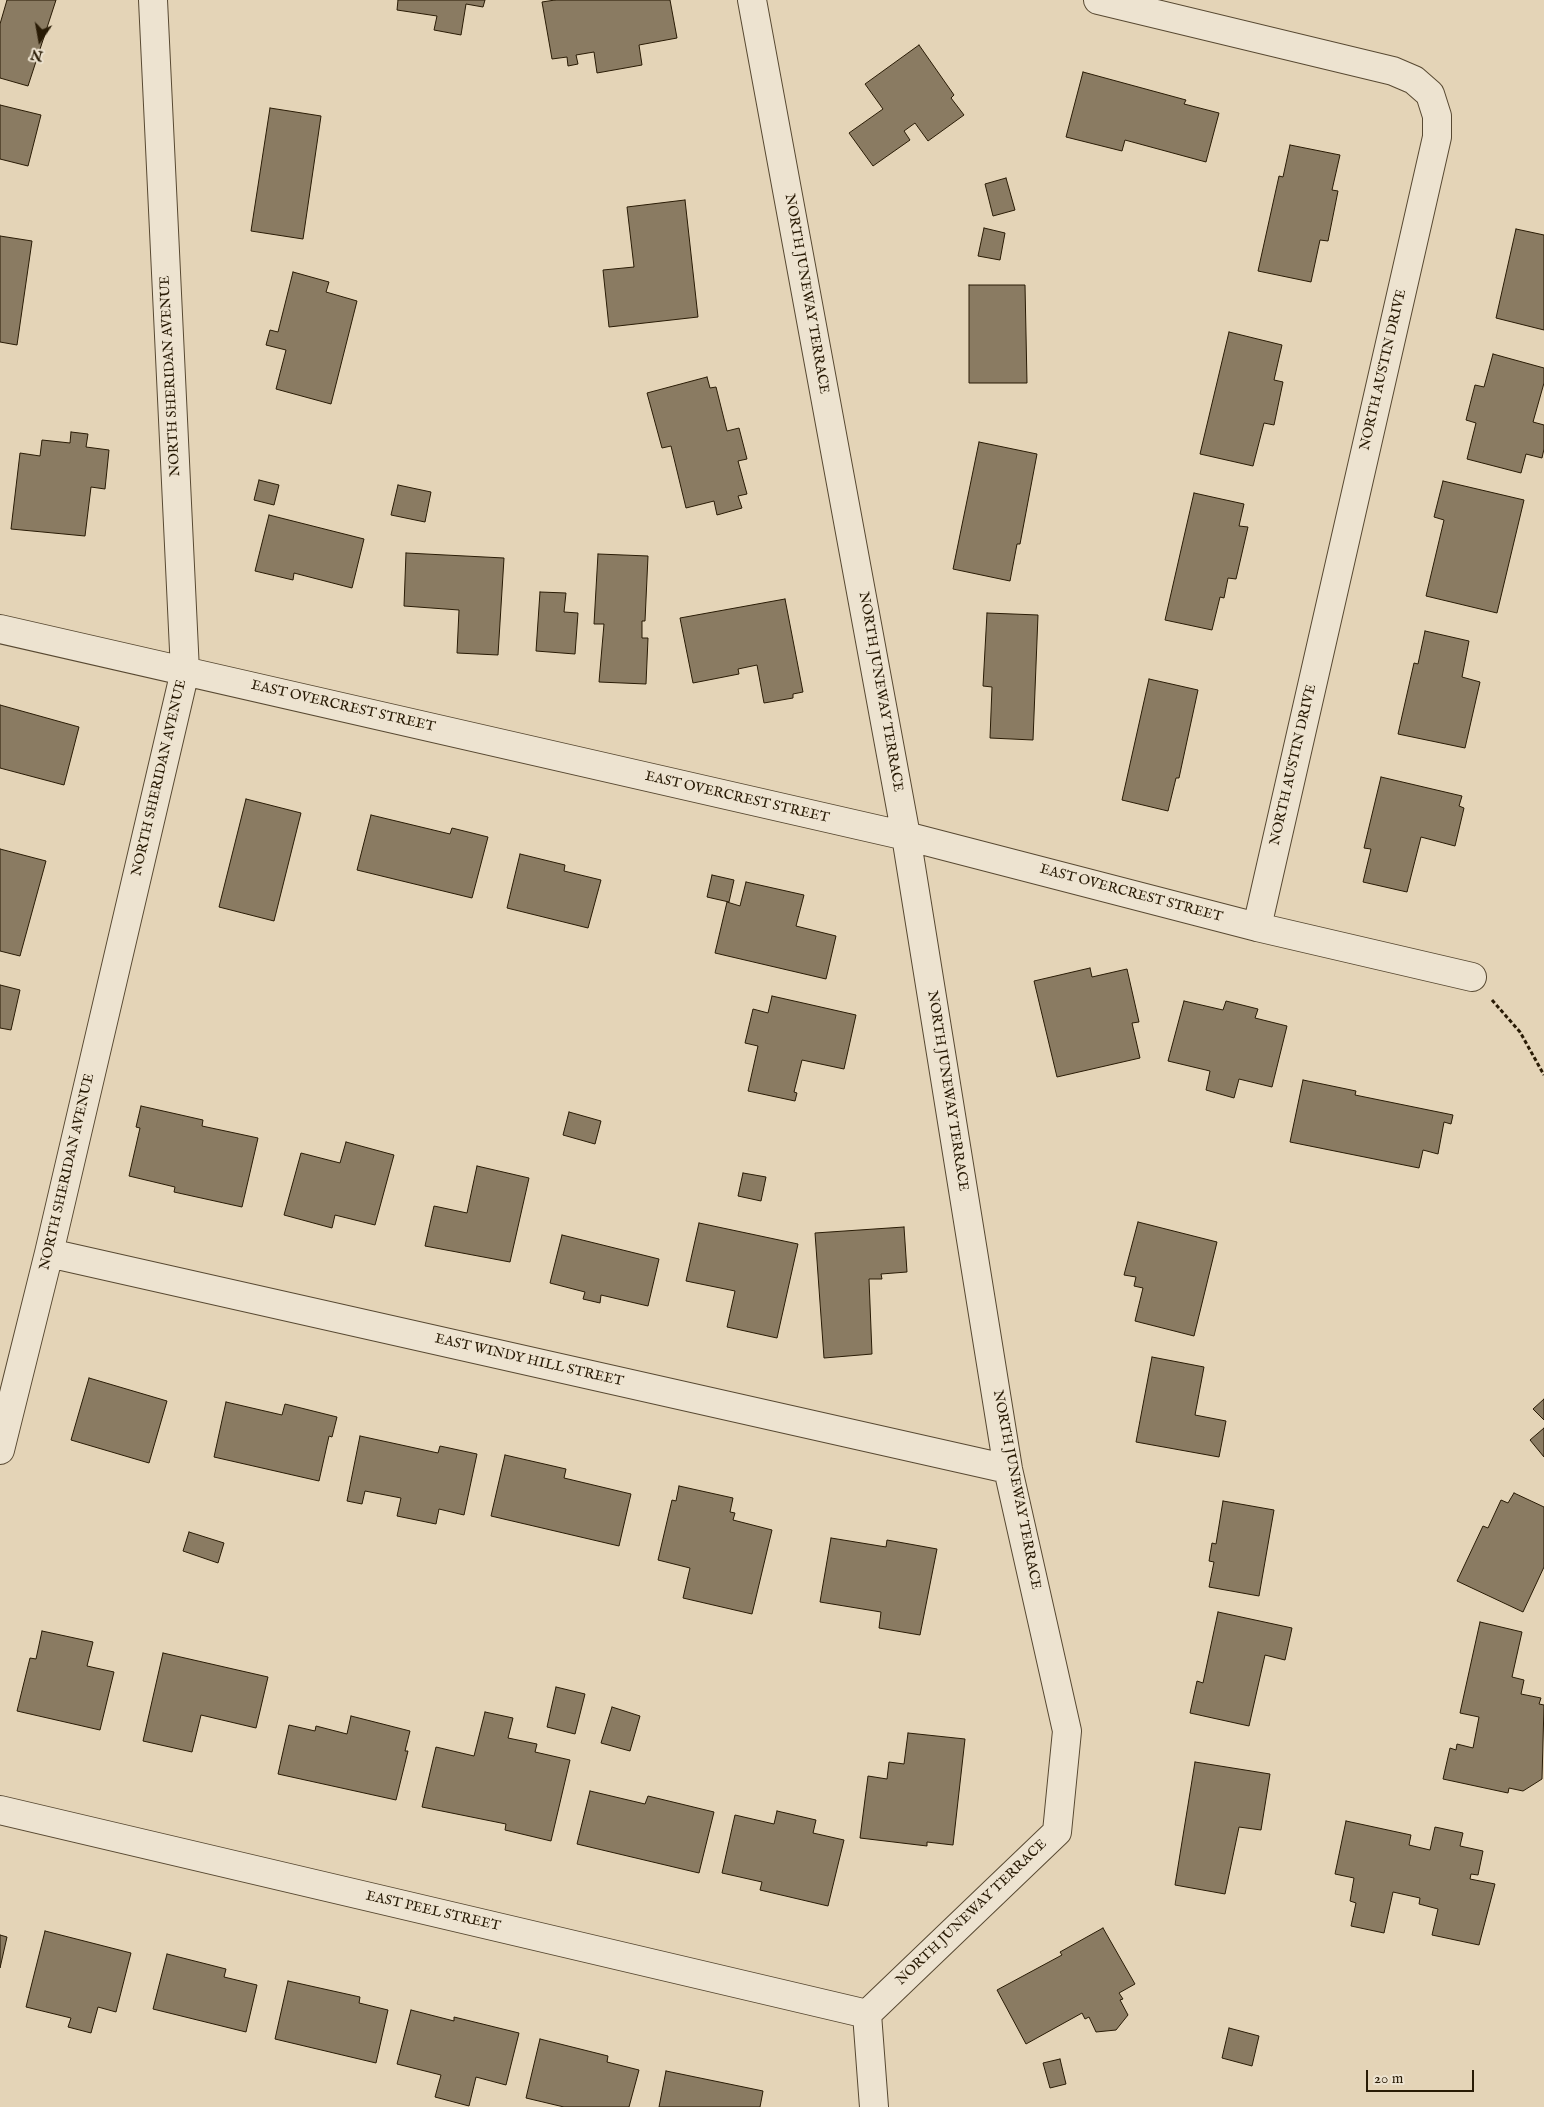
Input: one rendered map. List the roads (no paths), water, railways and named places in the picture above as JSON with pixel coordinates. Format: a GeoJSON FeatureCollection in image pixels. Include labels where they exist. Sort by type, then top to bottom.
{"type":"FeatureCollection","features":[{"type":"Feature","properties":{"kind":"street","name":"NORTH SHERIDAN AVENUE"},"geometry":{"type":"LineString","coordinates":[[0,1450],[49,1253],[185,671],[153,0]]}},
{"type":"Feature","properties":{"kind":"street","name":"NORTH JUNEWAY TERRACE"},"geometry":{"type":"LineString","coordinates":[[752,0],[906,836],[1008,1468],[1067,1731],[1057,1832],[867,2014]]}},
{"type":"Feature","properties":{"kind":"street","name":"NORTH AUSTIN DRIVE"},"geometry":{"type":"LineString","coordinates":[[1098,0],[1175,9],[1393,71],[1414,80],[1430,94],[1437,116],[1437,137],[1257,927]]}},
{"type":"Feature","properties":{"kind":"street","name":"EAST OVERCREST STREET"},"geometry":{"type":"LineString","coordinates":[[0,629],[906,836],[1257,927],[1472,977]]}},
{"type":"Feature","properties":{"kind":"street","name":"EAST WINDY HILL STREET"},"geometry":{"type":"LineString","coordinates":[[49,1253],[1008,1468]]}},
{"type":"Feature","properties":{"kind":"street","name":"EAST PEEL STREET"},"geometry":{"type":"LineString","coordinates":[[0,1810],[867,2014]]}},
{"type":"Feature","properties":{"kind":"street"},"geometry":{"type":"LineString","coordinates":[[867,2014],[874,2107]]}}]}
